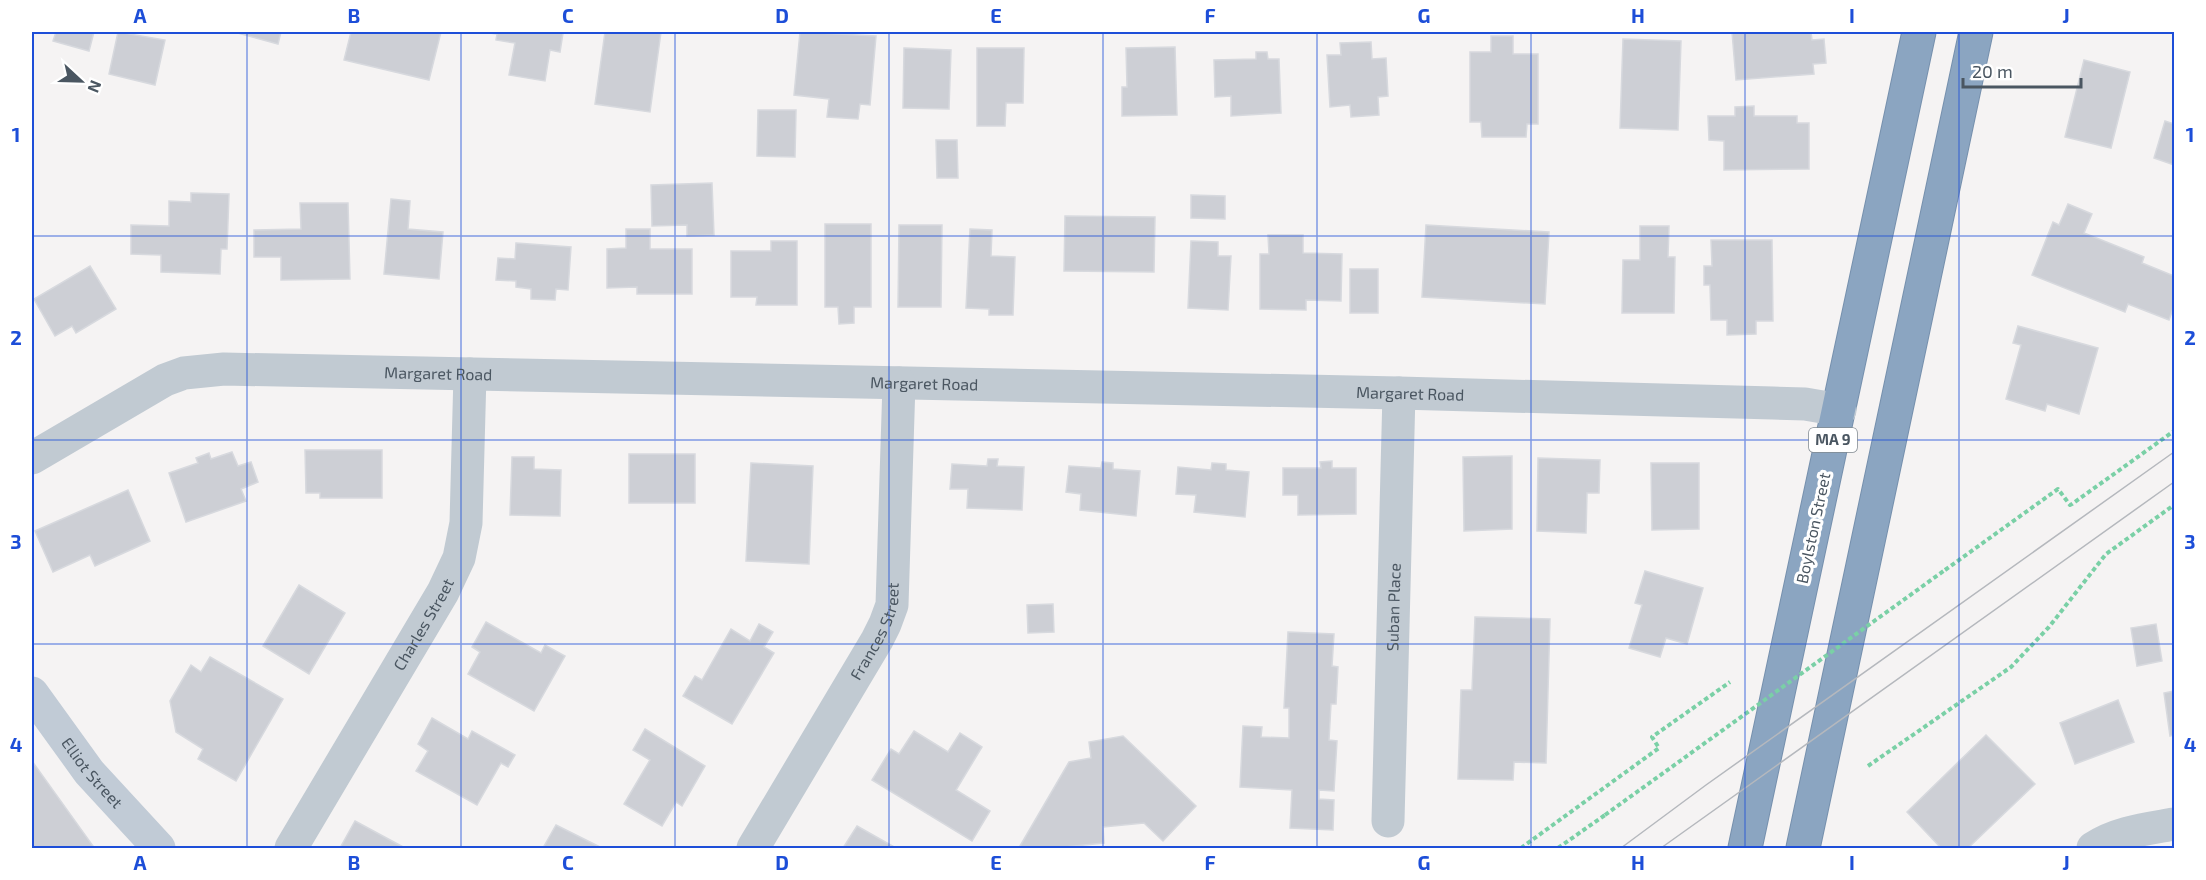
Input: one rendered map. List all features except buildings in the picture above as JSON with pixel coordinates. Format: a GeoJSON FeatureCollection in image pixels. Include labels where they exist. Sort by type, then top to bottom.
{"type":"FeatureCollection","features":[{"type":"Feature","properties":{"kind":"highway","name":"Boylston Street"},"geometry":{"type":"LineString","coordinates":[[1745,849],[1919,32]]}},
{"type":"Feature","properties":{"kind":"highway"},"geometry":{"type":"LineString","coordinates":[[1803,849],[1976,32]]}},
{"type":"Feature","properties":{"kind":"street","name":"Margaret Road"},"geometry":{"type":"LineString","coordinates":[[32,458],[144,391],[184,373],[224,369],[1399,393],[1781,403],[1840,410]]}},
{"type":"Feature","properties":{"kind":"street","name":"Charles Street"},"geometry":{"type":"LineString","coordinates":[[291,849],[443,592],[459,558],[466,523],[470,374]]}},
{"type":"Feature","properties":{"kind":"street","name":"Frances Street"},"geometry":{"type":"LineString","coordinates":[[753,849],[877,640],[892,605],[899,383]]}},
{"type":"Feature","properties":{"kind":"street","name":"Suban Place"},"geometry":{"type":"LineString","coordinates":[[1388,821],[1399,393]]}},
{"type":"Feature","properties":{"kind":"street","name":"Elliot Street"},"geometry":{"type":"LineString","coordinates":[[32,693],[89,772],[159,849]]}},
{"type":"Feature","properties":{"kind":"street"},"geometry":{"type":"LineString","coordinates":[[2093,849],[2108,838],[2175,824]]}},
{"type":"Feature","properties":{"kind":"path"},"geometry":{"type":"LineString","coordinates":[[1558,849],[2058,489],[2070,505],[2175,431]]}},
{"type":"Feature","properties":{"kind":"path"},"geometry":{"type":"LineString","coordinates":[[1868,766],[2011,667],[2049,627],[2106,554],[2175,505]]}},
{"type":"Feature","properties":{"kind":"path"},"geometry":{"type":"LineString","coordinates":[[1521,849],[1659,748],[1652,737],[1730,681]]}},
{"type":"Feature","properties":{"kind":"tram line"},"geometry":{"type":"LineString","coordinates":[[1621,848],[2174,452]]}},
{"type":"Feature","properties":{"kind":"tram line"},"geometry":{"type":"LineString","coordinates":[[1661,848],[2174,482]]}}]}
